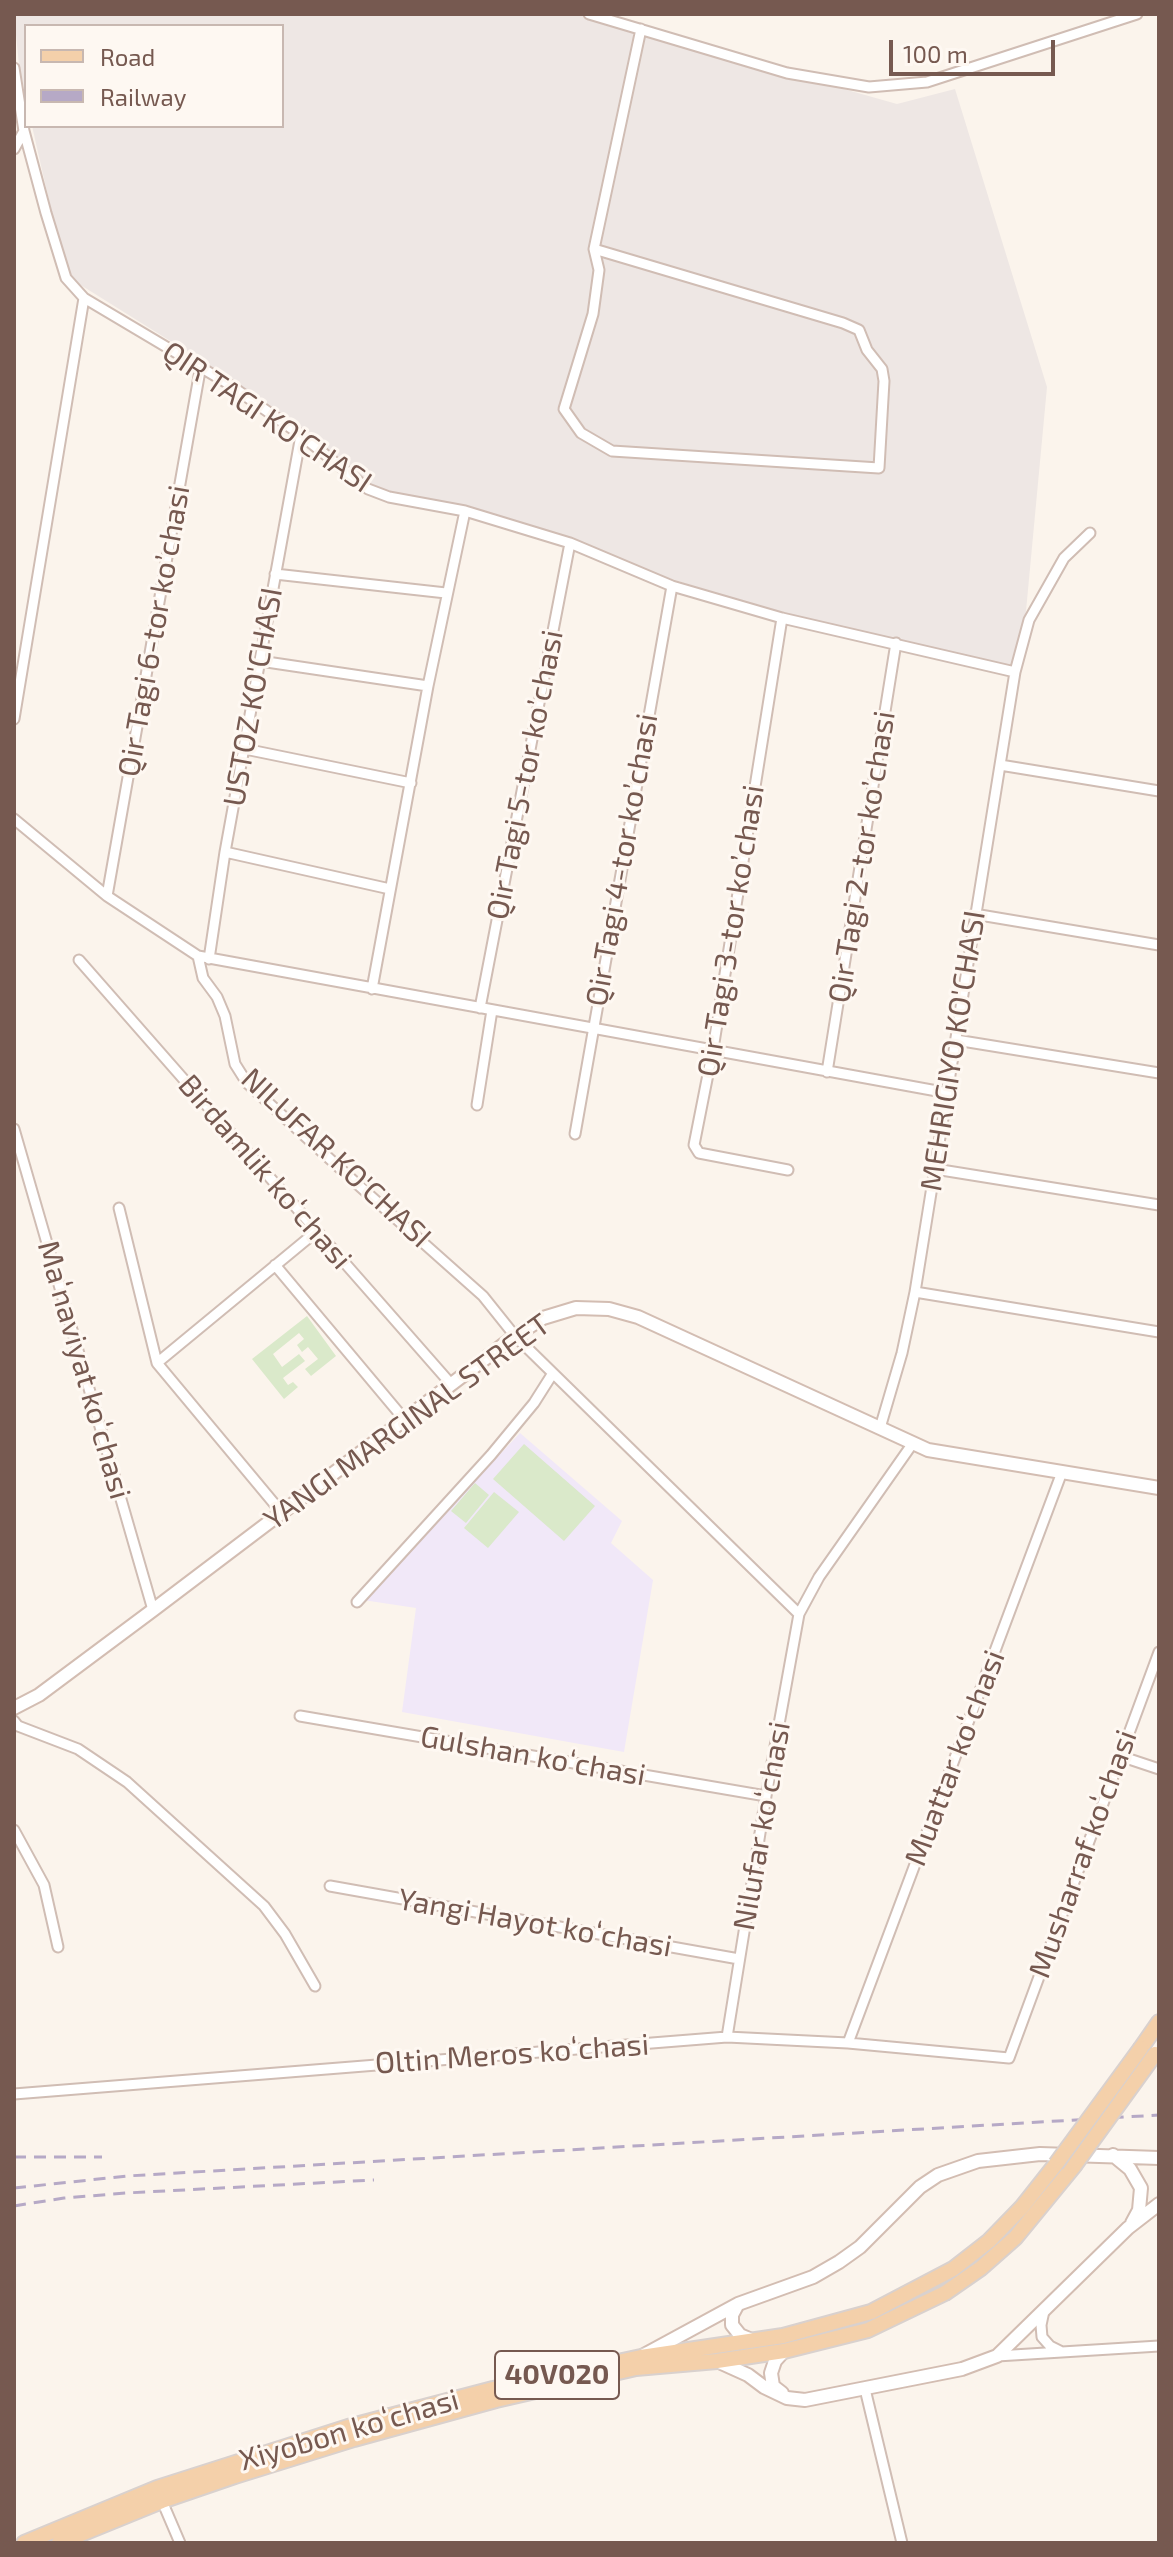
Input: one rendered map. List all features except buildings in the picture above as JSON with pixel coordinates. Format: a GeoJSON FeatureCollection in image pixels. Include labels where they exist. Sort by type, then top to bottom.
{"type":"FeatureCollection","features":[{"type":"Feature","properties":{"kind":"main road","name":"YANGI MARGINAL STREET"},"geometry":{"type":"LineString","coordinates":[[14,1708],[39,1695],[515,1336],[543,1318],[568,1309],[625,1312],[928,1450],[1159,1488]]}},
{"type":"Feature","properties":{"kind":"main road","name":"40V020"},"geometry":{"type":"LineString","coordinates":[[1152,2050],[1159,2022]]}},
{"type":"Feature","properties":{"kind":"main road","name":"Xiyobon koʻchasi"},"geometry":{"type":"LineString","coordinates":[[24,2543],[157,2488],[348,2427],[493,2389],[641,2357],[754,2341],[827,2326],[871,2312],[953,2269],[1000,2230],[1152,2050]]}},
{"type":"Feature","properties":{"kind":"main road","name":"Xiyobon koʻchasi"},"geometry":{"type":"LineString","coordinates":[[59,2543],[162,2501],[354,2439],[496,2400],[636,2368],[784,2351],[868,2330],[945,2293],[981,2268],[1015,2238],[1074,2166],[1152,2050]]}},
{"type":"Feature","properties":{"kind":"main road"},"geometry":{"type":"LineString","coordinates":[[641,2357],[738,2304],[813,2277],[839,2262],[871,2238],[920,2187],[938,2175],[978,2161],[1040,2154],[1159,2158]]}},
{"type":"Feature","properties":{"kind":"main road"},"geometry":{"type":"LineString","coordinates":[[1113,2155],[1130,2169],[1141,2188],[1139,2210],[1128,2228]]}},
{"type":"Feature","properties":{"kind":"main road"},"geometry":{"type":"LineString","coordinates":[[717,2361],[787,2398],[805,2400],[962,2369],[997,2356],[1128,2228],[1159,2204]]}},
{"type":"Feature","properties":{"kind":"main road"},"geometry":{"type":"LineString","coordinates":[[738,2304],[732,2315],[732,2325],[740,2335],[754,2341]]}},
{"type":"Feature","properties":{"kind":"main road"},"geometry":{"type":"LineString","coordinates":[[784,2351],[772,2367],[771,2379],[773,2386],[787,2398]]}},
{"type":"Feature","properties":{"kind":"street"},"geometry":{"type":"LineString","coordinates":[[589,14],[787,73],[869,87],[927,82],[1137,14]]}},
{"type":"Feature","properties":{"kind":"street"},"geometry":{"type":"LineString","coordinates":[[594,249],[859,330],[867,350],[882,369],[884,381],[879,468],[612,451],[581,433],[564,409],[593,314],[599,270],[594,249],[641,29]]}},
{"type":"Feature","properties":{"kind":"street","name":"QIR TAGI KO'CHASI"},"geometry":{"type":"LineString","coordinates":[[14,68],[19,132],[66,278],[84,298],[201,365],[301,435],[368,489],[389,497],[465,511],[570,543],[672,586],[782,618],[1015,672]]}},
{"type":"Feature","properties":{"kind":"street"},"geometry":{"type":"LineString","coordinates":[[14,149],[19,132]]}},
{"type":"Feature","properties":{"kind":"street"},"geometry":{"type":"LineString","coordinates":[[14,719],[84,298]]}},
{"type":"Feature","properties":{"kind":"street","name":"Qir Tagi 6-tor koʼchasi"},"geometry":{"type":"LineString","coordinates":[[107,896],[201,365]]}},
{"type":"Feature","properties":{"kind":"street","name":"USTOZ KO'CHASI"},"geometry":{"type":"LineString","coordinates":[[204,958],[301,435]]}},
{"type":"Feature","properties":{"kind":"street"},"geometry":{"type":"LineString","coordinates":[[372,989],[446,593],[465,511]]}},
{"type":"Feature","properties":{"kind":"street","name":"MEHRIGIYO KO'CHASI"},"geometry":{"type":"LineString","coordinates":[[880,1428],[902,1353],[915,1292],[1015,672],[1029,620],[1064,558],[1090,533]]}},
{"type":"Feature","properties":{"kind":"street","name":"Qir Tagi 5-tor koʼchasi"},"geometry":{"type":"LineString","coordinates":[[480,1008],[570,543]]}},
{"type":"Feature","properties":{"kind":"street"},"geometry":{"type":"LineString","coordinates":[[275,574],[446,593]]}},
{"type":"Feature","properties":{"kind":"street","name":"Qir Tagi 4-tor koʼchasi"},"geometry":{"type":"LineString","coordinates":[[575,1134],[672,586]]}},
{"type":"Feature","properties":{"kind":"street","name":"Qir Tagi 3-tor koʼchasi"},"geometry":{"type":"LineString","coordinates":[[782,618],[713,1049],[694,1145],[699,1153],[788,1170]]}},
{"type":"Feature","properties":{"kind":"street","name":"Qir Tagi 2-tor koʼchasi"},"geometry":{"type":"LineString","coordinates":[[827,1072],[896,643]]}},
{"type":"Feature","properties":{"kind":"street"},"geometry":{"type":"LineString","coordinates":[[260,661],[428,686]]}},
{"type":"Feature","properties":{"kind":"street"},"geometry":{"type":"LineString","coordinates":[[245,749],[411,783]]}},
{"type":"Feature","properties":{"kind":"street"},"geometry":{"type":"LineString","coordinates":[[1000,765],[1159,791]]}},
{"type":"Feature","properties":{"kind":"street"},"geometry":{"type":"LineString","coordinates":[[14,819],[107,896],[204,958],[948,1093]]}},
{"type":"Feature","properties":{"kind":"street"},"geometry":{"type":"LineString","coordinates":[[225,852],[390,889]]}},
{"type":"Feature","properties":{"kind":"street"},"geometry":{"type":"LineString","coordinates":[[974,914],[1159,945]]}},
{"type":"Feature","properties":{"kind":"street","name":"NILUFAR KO'CHASI"},"geometry":{"type":"LineString","coordinates":[[204,958],[203,978],[217,997],[225,1016],[235,1064],[247,1083],[483,1296],[515,1336]]}},
{"type":"Feature","properties":{"kind":"street","name":"Birdamlik koʻchasi"},"geometry":{"type":"LineString","coordinates":[[79,960],[451,1384]]}},
{"type":"Feature","properties":{"kind":"street"},"geometry":{"type":"LineString","coordinates":[[477,1105],[492,1010]]}},
{"type":"Feature","properties":{"kind":"street"},"geometry":{"type":"LineString","coordinates":[[956,1040],[1159,1073]]}},
{"type":"Feature","properties":{"kind":"street","name":"Maʻnaviyat koʻchasi"},"geometry":{"type":"LineString","coordinates":[[14,1129],[153,1610]]}},
{"type":"Feature","properties":{"kind":"street"},"geometry":{"type":"LineString","coordinates":[[935,1169],[1159,1205]]}},
{"type":"Feature","properties":{"kind":"street"},"geometry":{"type":"LineString","coordinates":[[119,1208],[157,1363],[282,1513]]}},
{"type":"Feature","properties":{"kind":"street"},"geometry":{"type":"LineString","coordinates":[[157,1363],[317,1231]]}},
{"type":"Feature","properties":{"kind":"street"},"geometry":{"type":"LineString","coordinates":[[275,1265],[404,1419]]}},
{"type":"Feature","properties":{"kind":"street"},"geometry":{"type":"LineString","coordinates":[[915,1292],[1159,1332]]}},
{"type":"Feature","properties":{"kind":"street"},"geometry":{"type":"LineString","coordinates":[[515,1336],[799,1614]]}},
{"type":"Feature","properties":{"kind":"street"},"geometry":{"type":"LineString","coordinates":[[357,1602],[491,1455],[534,1403],[553,1373]]}},
{"type":"Feature","properties":{"kind":"street","name":"Nilufar koʻchasi"},"geometry":{"type":"LineString","coordinates":[[727,2037],[799,1614],[819,1577],[913,1443]]}},
{"type":"Feature","properties":{"kind":"street","name":"Muattar koʻchasi"},"geometry":{"type":"LineString","coordinates":[[848,2043],[1062,1472]]}},
{"type":"Feature","properties":{"kind":"street","name":"Musharraf koʻchasi"},"geometry":{"type":"LineString","coordinates":[[1009,2058],[1159,1652]]}},
{"type":"Feature","properties":{"kind":"street","name":"Gulshan koʻchasi"},"geometry":{"type":"LineString","coordinates":[[300,1716],[766,1796]]}},
{"type":"Feature","properties":{"kind":"street"},"geometry":{"type":"LineString","coordinates":[[14,1721],[18,1726],[78,1749],[127,1782],[264,1906],[285,1934],[315,1986]]}},
{"type":"Feature","properties":{"kind":"street"},"geometry":{"type":"LineString","coordinates":[[1120,1756],[1159,1769]]}},
{"type":"Feature","properties":{"kind":"street"},"geometry":{"type":"LineString","coordinates":[[14,1830],[44,1885],[58,1947]]}},
{"type":"Feature","properties":{"kind":"street","name":"Yangi Hayot koʻchasi"},"geometry":{"type":"LineString","coordinates":[[330,1886],[739,1959]]}},
{"type":"Feature","properties":{"kind":"street","name":"Oltin Meros koʻchasi"},"geometry":{"type":"LineString","coordinates":[[14,2094],[727,2037],[848,2043],[1009,2058]]}},
{"type":"Feature","properties":{"kind":"street"},"geometry":{"type":"LineString","coordinates":[[1044,2310],[1042,2337],[1060,2351]]}},
{"type":"Feature","properties":{"kind":"street"},"geometry":{"type":"LineString","coordinates":[[997,2356],[1159,2346]]}},
{"type":"Feature","properties":{"kind":"street"},"geometry":{"type":"LineString","coordinates":[[865,2389],[902,2543]]}},
{"type":"Feature","properties":{"kind":"street"},"geometry":{"type":"LineString","coordinates":[[162,2501],[180,2543]]}},
{"type":"Feature","properties":{"kind":"shaded area"},"geometry":{"type":"Polygon","coordinates":[[[14,14],[577,14],[897,104],[955,89],[1047,387],[1026,611],[1013,669],[779,615],[463,509],[371,486],[228,377],[71,279],[55,227],[32,128],[284,128],[284,24],[24,24],[24,89],[14,14]]]}},
{"type":"Feature","properties":{"kind":"shaded area"},"geometry":{"type":"Polygon","coordinates":[[[520,1433],[622,1521],[611,1543],[653,1580],[624,1752],[402,1712],[416,1608],[363,1600],[520,1433]]]}},
{"type":"Feature","properties":{"kind":"green space"},"geometry":{"type":"Polygon","coordinates":[[[307,1316],[336,1356],[311,1376],[305,1369],[318,1359],[308,1347],[302,1352],[297,1345],[304,1339],[299,1333],[273,1354],[282,1367],[299,1354],[305,1361],[283,1378],[288,1385],[293,1382],[298,1387],[284,1399],[252,1359],[307,1316]]]}},
{"type":"Feature","properties":{"kind":"green space"},"geometry":{"type":"Polygon","coordinates":[[[524,1444],[595,1506],[564,1541],[493,1479],[524,1444]]]}},
{"type":"Feature","properties":{"kind":"green space"},"geometry":{"type":"Polygon","coordinates":[[[475,1483],[489,1495],[466,1523],[451,1511],[475,1483]]]}},
{"type":"Feature","properties":{"kind":"green space"},"geometry":{"type":"Polygon","coordinates":[[[494,1492],[519,1512],[488,1548],[464,1528],[494,1492]]]}},
{"type":"Feature","properties":{"kind":"railway"},"geometry":{"type":"LineString","coordinates":[[14,2188],[127,2176],[1159,2115]]}},
{"type":"Feature","properties":{"kind":"railway"},"geometry":{"type":"LineString","coordinates":[[14,2157],[102,2157]]}},
{"type":"Feature","properties":{"kind":"railway"},"geometry":{"type":"LineString","coordinates":[[14,2206],[126,2193],[374,2180]]}}]}
